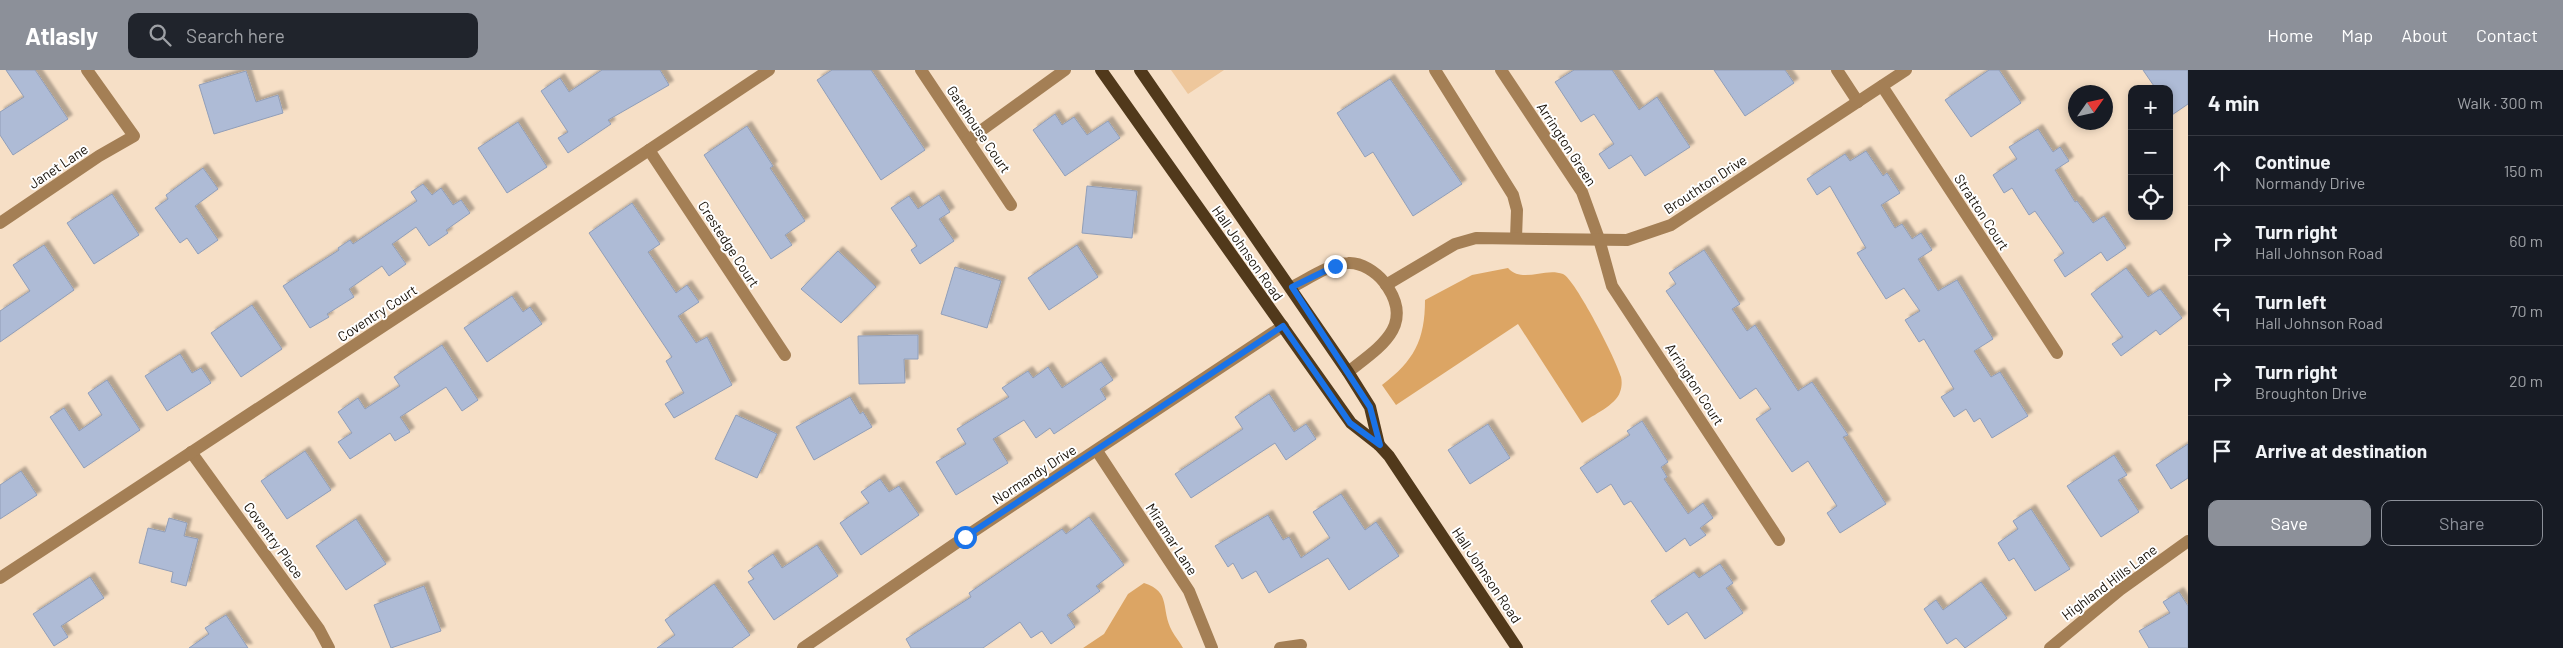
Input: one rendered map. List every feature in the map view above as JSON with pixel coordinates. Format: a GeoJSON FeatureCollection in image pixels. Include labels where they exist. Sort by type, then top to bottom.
{"type":"FeatureCollection","features":[{"type":"Feature","properties":{"kind":"main road","name":"Hall Johnson Road"},"geometry":{"type":"LineString","coordinates":[[1101,70],[1350,423],[1380,445],[1389,456],[1517,648]]}},
{"type":"Feature","properties":{"kind":"main road","name":"Hall Johnson Road"},"geometry":{"type":"LineString","coordinates":[[1140,70],[1292,287],[1348,372],[1370,407],[1380,445]]}},
{"type":"Feature","properties":{"kind":"street","name":"Janet Lane"},"geometry":{"type":"LineString","coordinates":[[0,223],[99,156],[134,136],[87,70]]}},
{"type":"Feature","properties":{"kind":"street","name":"Coventry Court"},"geometry":{"type":"LineString","coordinates":[[0,578],[769,70]]}},
{"type":"Feature","properties":{"kind":"street","name":"Gatehouse Court"},"geometry":{"type":"LineString","coordinates":[[921,70],[1011,205]]}},
{"type":"Feature","properties":{"kind":"street"},"geometry":{"type":"LineString","coordinates":[[968,140],[1065,70]]}},
{"type":"Feature","properties":{"kind":"street"},"geometry":{"type":"LineString","coordinates":[[1435,70],[1513,195],[1517,210],[1516,238]]}},
{"type":"Feature","properties":{"kind":"street","name":"Arrington Green"},"geometry":{"type":"LineString","coordinates":[[1501,70],[1582,192],[1599,239]]}},
{"type":"Feature","properties":{"kind":"street"},"geometry":{"type":"LineString","coordinates":[[1837,70],[1858,102]]}},
{"type":"Feature","properties":{"kind":"street","name":"Brouthton Drive"},"geometry":{"type":"LineString","coordinates":[[1386,285],[1455,244],[1476,238],[1627,240],[1670,225],[1905,70]]}},
{"type":"Feature","properties":{"kind":"street","name":"Stratton Court"},"geometry":{"type":"LineString","coordinates":[[1882,86],[2057,353]]}},
{"type":"Feature","properties":{"kind":"street","name":"Crestedge Court"},"geometry":{"type":"LineString","coordinates":[[649,150],[784,356]]}},
{"type":"Feature","properties":{"kind":"street","name":"Arrington Court"},"geometry":{"type":"LineString","coordinates":[[1599,239],[1612,286],[1779,540]]}},
{"type":"Feature","properties":{"kind":"street"},"geometry":{"type":"LineString","coordinates":[[1292,287],[1335,266],[1348,263],[1369,269],[1394,294],[1398,311],[1394,329],[1384,344],[1348,372]]}},
{"type":"Feature","properties":{"kind":"street","name":"Normandy Drive"},"geometry":{"type":"LineString","coordinates":[[803,648],[965,537],[1283,326]]}},
{"type":"Feature","properties":{"kind":"street","name":"Miramar Lane"},"geometry":{"type":"LineString","coordinates":[[1097,451],[1189,591],[1212,648]]}},
{"type":"Feature","properties":{"kind":"street","name":"Coventry Place"},"geometry":{"type":"LineString","coordinates":[[191,452],[319,629],[329,648]]}},
{"type":"Feature","properties":{"kind":"street","name":"Highland Hills Lane"},"geometry":{"type":"LineString","coordinates":[[2050,648],[2120,590],[2188,541]]}},
{"type":"Feature","properties":{"kind":"street"},"geometry":{"type":"LineString","coordinates":[[1280,648],[1301,645]]}},
{"type":"Feature","properties":{"kind":"shaded area"},"geometry":{"type":"Polygon","coordinates":[[[1171,70],[1224,70],[1188,94],[1171,70]]]}},
{"type":"Feature","properties":{"kind":"shaded area"},"geometry":{"type":"Polygon","coordinates":[[[1508,268],[1520,275],[1556,272],[1563,274],[1569,279],[1595,321],[1618,368],[1622,382],[1618,397],[1582,423],[1518,324],[1396,405],[1382,385],[1402,367],[1416,348],[1423,327],[1425,300],[1472,275],[1508,268]]]}},
{"type":"Feature","properties":{"kind":"shaded area"},"geometry":{"type":"Polygon","coordinates":[[[1144,583],[1153,587],[1162,596],[1168,623],[1183,648],[1083,648],[1104,634],[1128,594],[1144,583]]]}},
{"type":"Feature","properties":{"kind":"building"},"geometry":{"type":"Polygon","coordinates":[[[6,70],[35,70],[68,119],[13,155],[0,135],[0,112],[24,97],[6,70]]]}},
{"type":"Feature","properties":{"kind":"building"},"geometry":{"type":"Polygon","coordinates":[[[602,70],[660,70],[669,85],[608,120],[611,124],[568,153],[558,138],[568,132],[541,91],[560,78],[569,92],[602,70]]]}},
{"type":"Feature","properties":{"kind":"building"},"geometry":{"type":"Polygon","coordinates":[[[832,70],[871,70],[925,150],[881,180],[817,80],[832,70]]]}},
{"type":"Feature","properties":{"kind":"building"},"geometry":{"type":"Polygon","coordinates":[[[1574,70],[1612,70],[1639,110],[1657,97],[1690,147],[1645,176],[1631,155],[1609,169],[1599,154],[1614,144],[1594,114],[1581,122],[1555,82],[1574,70]]]}},
{"type":"Feature","properties":{"kind":"building"},"geometry":{"type":"Polygon","coordinates":[[[1714,70],[1785,70],[1794,83],[1745,116],[1714,70]]]}},
{"type":"Feature","properties":{"kind":"building"},"geometry":{"type":"Polygon","coordinates":[[[1989,70],[1999,70],[2021,103],[1971,137],[1945,100],[1989,70]]]}},
{"type":"Feature","properties":{"kind":"building"},"geometry":{"type":"Polygon","coordinates":[[[2143,70],[2188,70],[2188,104],[2173,114],[2173,85],[2153,85],[2143,70]]]}},
{"type":"Feature","properties":{"kind":"building"},"geometry":{"type":"Polygon","coordinates":[[[246,71],[256,102],[278,95],[283,113],[214,134],[199,85],[246,71]]]}},
{"type":"Feature","properties":{"kind":"building"},"geometry":{"type":"Polygon","coordinates":[[[1390,79],[1462,184],[1413,216],[1373,152],[1365,157],[1337,113],[1390,79]]]}},
{"type":"Feature","properties":{"kind":"building"},"geometry":{"type":"Polygon","coordinates":[[[1055,114],[1062,125],[1074,117],[1087,135],[1108,121],[1120,138],[1065,176],[1033,130],[1055,114]]]}},
{"type":"Feature","properties":{"kind":"building"},"geometry":{"type":"Polygon","coordinates":[[[518,122],[547,167],[507,193],[478,148],[518,122]]]}},
{"type":"Feature","properties":{"kind":"building"},"geometry":{"type":"Polygon","coordinates":[[[747,126],[773,166],[770,168],[805,221],[785,235],[792,245],[771,259],[704,155],[747,126]]]}},
{"type":"Feature","properties":{"kind":"building"},"geometry":{"type":"Polygon","coordinates":[[[2038,129],[2053,152],[2060,147],[2069,161],[2055,170],[2075,202],[2077,201],[2093,223],[2104,216],[2126,248],[2107,261],[2101,252],[2065,277],[2054,260],[2064,253],[2035,211],[2029,215],[2012,188],[2004,193],[1993,175],[2017,159],[2009,147],[2038,129]]]}},
{"type":"Feature","properties":{"kind":"building"},"geometry":{"type":"Polygon","coordinates":[[[1866,151],[1883,176],[1887,173],[1900,193],[1881,205],[1895,228],[1902,224],[1912,239],[1921,233],[1932,250],[1918,259],[1938,291],[1957,280],[1993,339],[1974,351],[1991,377],[2000,372],[2028,416],[1992,438],[1980,418],[1974,422],[1966,409],[1954,417],[1941,397],[1954,389],[1924,339],[1919,342],[1905,320],[1920,311],[1904,288],[1886,299],[1857,253],[1866,248],[1830,186],[1817,195],[1807,179],[1845,154],[1850,161],[1866,151]]]}},
{"type":"Feature","properties":{"kind":"building"},"geometry":{"type":"Polygon","coordinates":[[[203,168],[218,189],[195,206],[218,240],[198,254],[187,238],[180,243],[155,208],[168,199],[166,195],[203,168]]]}},
{"type":"Feature","properties":{"kind":"building"},"geometry":{"type":"Polygon","coordinates":[[[423,184],[432,195],[441,188],[453,205],[461,200],[470,213],[446,230],[448,233],[429,246],[416,227],[392,244],[406,264],[389,276],[382,266],[349,289],[354,297],[327,314],[329,317],[310,328],[283,286],[339,250],[338,248],[350,240],[353,244],[417,201],[411,192],[423,184]]]}},
{"type":"Feature","properties":{"kind":"building"},"geometry":{"type":"Polygon","coordinates":[[[1087,186],[1137,191],[1132,238],[1082,233],[1087,186]]]}},
{"type":"Feature","properties":{"kind":"building"},"geometry":{"type":"Polygon","coordinates":[[[112,194],[139,235],[94,264],[67,223],[112,194]]]}},
{"type":"Feature","properties":{"kind":"building"},"geometry":{"type":"Polygon","coordinates":[[[939,195],[950,212],[939,219],[954,241],[920,264],[911,250],[917,246],[891,208],[909,196],[918,209],[939,195]]]}},
{"type":"Feature","properties":{"kind":"building"},"geometry":{"type":"Polygon","coordinates":[[[632,203],[660,244],[648,252],[676,293],[687,285],[699,302],[678,316],[696,343],[707,337],[732,385],[674,418],[665,404],[684,393],[666,361],[672,357],[589,233],[632,203]]]}},
{"type":"Feature","properties":{"kind":"building"},"geometry":{"type":"Polygon","coordinates":[[[44,245],[74,290],[0,342],[0,311],[30,291],[13,265],[44,245]]]}},
{"type":"Feature","properties":{"kind":"building"},"geometry":{"type":"Polygon","coordinates":[[[1077,245],[1098,277],[1049,310],[1028,278],[1077,245]]]}},
{"type":"Feature","properties":{"kind":"building"},"geometry":{"type":"Polygon","coordinates":[[[1704,250],[1740,304],[1732,309],[1747,331],[1755,325],[1798,391],[1812,382],[1848,435],[1843,437],[1886,504],[1840,533],[1827,513],[1837,506],[1808,461],[1792,472],[1756,419],[1771,409],[1756,388],[1740,399],[1666,291],[1676,284],[1669,273],[1704,250]]]}},
{"type":"Feature","properties":{"kind":"building"},"geometry":{"type":"Polygon","coordinates":[[[838,251],[876,287],[841,323],[801,289],[838,251]]]}},
{"type":"Feature","properties":{"kind":"building"},"geometry":{"type":"Polygon","coordinates":[[[955,267],[1001,281],[987,328],[941,314],[955,267]]]}},
{"type":"Feature","properties":{"kind":"building"},"geometry":{"type":"Polygon","coordinates":[[[2126,268],[2148,297],[2160,289],[2182,318],[2160,335],[2156,330],[2121,356],[2112,344],[2123,337],[2091,294],[2126,268]]]}},
{"type":"Feature","properties":{"kind":"building"},"geometry":{"type":"Polygon","coordinates":[[[512,296],[523,312],[530,307],[542,324],[487,362],[464,328],[512,296]]]}},
{"type":"Feature","properties":{"kind":"building"},"geometry":{"type":"Polygon","coordinates":[[[252,305],[282,349],[241,377],[211,333],[252,305]]]}},
{"type":"Feature","properties":{"kind":"building"},"geometry":{"type":"Polygon","coordinates":[[[918,335],[918,359],[904,359],[905,383],[859,384],[858,336],[918,335]]]}},
{"type":"Feature","properties":{"kind":"building"},"geometry":{"type":"Polygon","coordinates":[[[442,345],[478,400],[462,411],[446,387],[400,417],[410,432],[395,441],[390,433],[350,459],[338,442],[352,433],[338,412],[358,398],[365,409],[400,386],[394,377],[442,345]]]}},
{"type":"Feature","properties":{"kind":"building"},"geometry":{"type":"Polygon","coordinates":[[[180,354],[192,373],[201,368],[211,383],[167,411],[145,376],[180,354]]]}},
{"type":"Feature","properties":{"kind":"building"},"geometry":{"type":"Polygon","coordinates":[[[1101,362],[1113,380],[1100,389],[1106,399],[1054,434],[1050,428],[1036,438],[1024,420],[993,439],[1008,463],[956,495],[936,462],[966,444],[957,429],[1009,397],[1002,388],[1028,371],[1033,378],[1048,367],[1062,388],[1101,362]]]}},
{"type":"Feature","properties":{"kind":"building"},"geometry":{"type":"Polygon","coordinates":[[[107,380],[140,430],[84,468],[50,417],[64,408],[79,431],[102,415],[88,393],[107,380]]]}},
{"type":"Feature","properties":{"kind":"building"},"geometry":{"type":"Polygon","coordinates":[[[1269,394],[1294,432],[1306,424],[1316,439],[1286,460],[1275,443],[1191,498],[1175,474],[1243,429],[1235,417],[1269,394]]]}},
{"type":"Feature","properties":{"kind":"building"},"geometry":{"type":"Polygon","coordinates":[[[850,397],[860,414],[863,412],[872,427],[814,460],[796,427],[850,397]]]}},
{"type":"Feature","properties":{"kind":"building"},"geometry":{"type":"Polygon","coordinates":[[[736,415],[777,434],[757,478],[715,459],[736,415]]]}},
{"type":"Feature","properties":{"kind":"building"},"geometry":{"type":"Polygon","coordinates":[[[1642,421],[1668,462],[1661,467],[1667,477],[1664,479],[1688,514],[1703,503],[1713,518],[1700,528],[1706,535],[1690,546],[1685,538],[1666,552],[1631,501],[1624,505],[1611,484],[1597,493],[1580,468],[1630,435],[1627,431],[1642,421]]]}},
{"type":"Feature","properties":{"kind":"building"},"geometry":{"type":"Polygon","coordinates":[[[1488,424],[1510,458],[1470,484],[1448,450],[1488,424]]]}},
{"type":"Feature","properties":{"kind":"building"},"geometry":{"type":"Polygon","coordinates":[[[2188,444],[2188,478],[2171,489],[2156,465],[2188,444]]]}},
{"type":"Feature","properties":{"kind":"building"},"geometry":{"type":"Polygon","coordinates":[[[305,451],[331,490],[287,519],[261,481],[305,451]]]}},
{"type":"Feature","properties":{"kind":"building"},"geometry":{"type":"Polygon","coordinates":[[[2114,455],[2127,475],[2118,480],[2139,512],[2101,537],[2067,486],[2114,455]]]}},
{"type":"Feature","properties":{"kind":"building"},"geometry":{"type":"Polygon","coordinates":[[[21,471],[37,495],[0,519],[0,485],[21,471]]]}},
{"type":"Feature","properties":{"kind":"building"},"geometry":{"type":"Polygon","coordinates":[[[880,479],[889,492],[899,486],[919,515],[861,555],[840,523],[869,503],[861,492],[880,479]]]}},
{"type":"Feature","properties":{"kind":"building"},"geometry":{"type":"Polygon","coordinates":[[[1341,494],[1365,530],[1376,522],[1399,556],[1349,590],[1328,558],[1269,593],[1256,571],[1242,579],[1233,563],[1228,567],[1215,546],[1268,515],[1283,540],[1289,537],[1301,558],[1330,538],[1313,512],[1341,494]]]}},
{"type":"Feature","properties":{"kind":"building"},"geometry":{"type":"Polygon","coordinates":[[[2031,509],[2070,569],[2035,591],[2014,558],[2009,561],[1998,543],[2018,529],[2013,521],[2031,509]]]}},
{"type":"Feature","properties":{"kind":"building"},"geometry":{"type":"Polygon","coordinates":[[[1089,517],[1124,565],[1096,586],[1100,591],[1067,615],[1075,627],[1051,644],[1042,631],[1031,638],[1020,622],[983,648],[911,648],[906,639],[971,597],[969,593],[1062,529],[1066,534],[1089,517]]]}},
{"type":"Feature","properties":{"kind":"building"},"geometry":{"type":"Polygon","coordinates":[[[169,518],[187,523],[184,536],[198,539],[186,586],[171,582],[173,572],[139,563],[148,528],[165,532],[169,518]]]}},
{"type":"Feature","properties":{"kind":"building"},"geometry":{"type":"Polygon","coordinates":[[[356,519],[386,564],[346,590],[316,546],[356,519]]]}},
{"type":"Feature","properties":{"kind":"building"},"geometry":{"type":"Polygon","coordinates":[[[817,545],[838,576],[774,620],[748,582],[754,579],[748,571],[773,554],[782,568],[817,545]]]}},
{"type":"Feature","properties":{"kind":"building"},"geometry":{"type":"Polygon","coordinates":[[[1720,564],[1733,583],[1726,588],[1743,613],[1705,639],[1687,612],[1668,625],[1651,601],[1694,572],[1699,578],[1720,564]]]}},
{"type":"Feature","properties":{"kind":"building"},"geometry":{"type":"Polygon","coordinates":[[[90,577],[104,598],[61,626],[68,637],[54,646],[33,614],[90,577]]]}},
{"type":"Feature","properties":{"kind":"building"},"geometry":{"type":"Polygon","coordinates":[[[1981,582],[2007,618],[1965,648],[1956,638],[1947,644],[1924,609],[1936,600],[1943,610],[1981,582]]]}},
{"type":"Feature","properties":{"kind":"building"},"geometry":{"type":"Polygon","coordinates":[[[714,584],[750,635],[732,648],[657,648],[675,635],[665,620],[714,584]]]}},
{"type":"Feature","properties":{"kind":"building"},"geometry":{"type":"Polygon","coordinates":[[[424,586],[441,631],[391,648],[374,605],[424,586]]]}},
{"type":"Feature","properties":{"kind":"building"},"geometry":{"type":"Polygon","coordinates":[[[2179,592],[2188,606],[2188,648],[2149,648],[2139,631],[2170,613],[2163,602],[2179,592]]]}},
{"type":"Feature","properties":{"kind":"building"},"geometry":{"type":"Polygon","coordinates":[[[226,615],[248,648],[189,648],[209,634],[205,628],[226,615]]]}},
{"type":"Feature","properties":{"kind":"route"},"geometry":{"type":"LineString","coordinates":[[965,537],[1283,326],[1350,423],[1380,445],[1370,407],[1292,287],[1335,266]]}}]}
